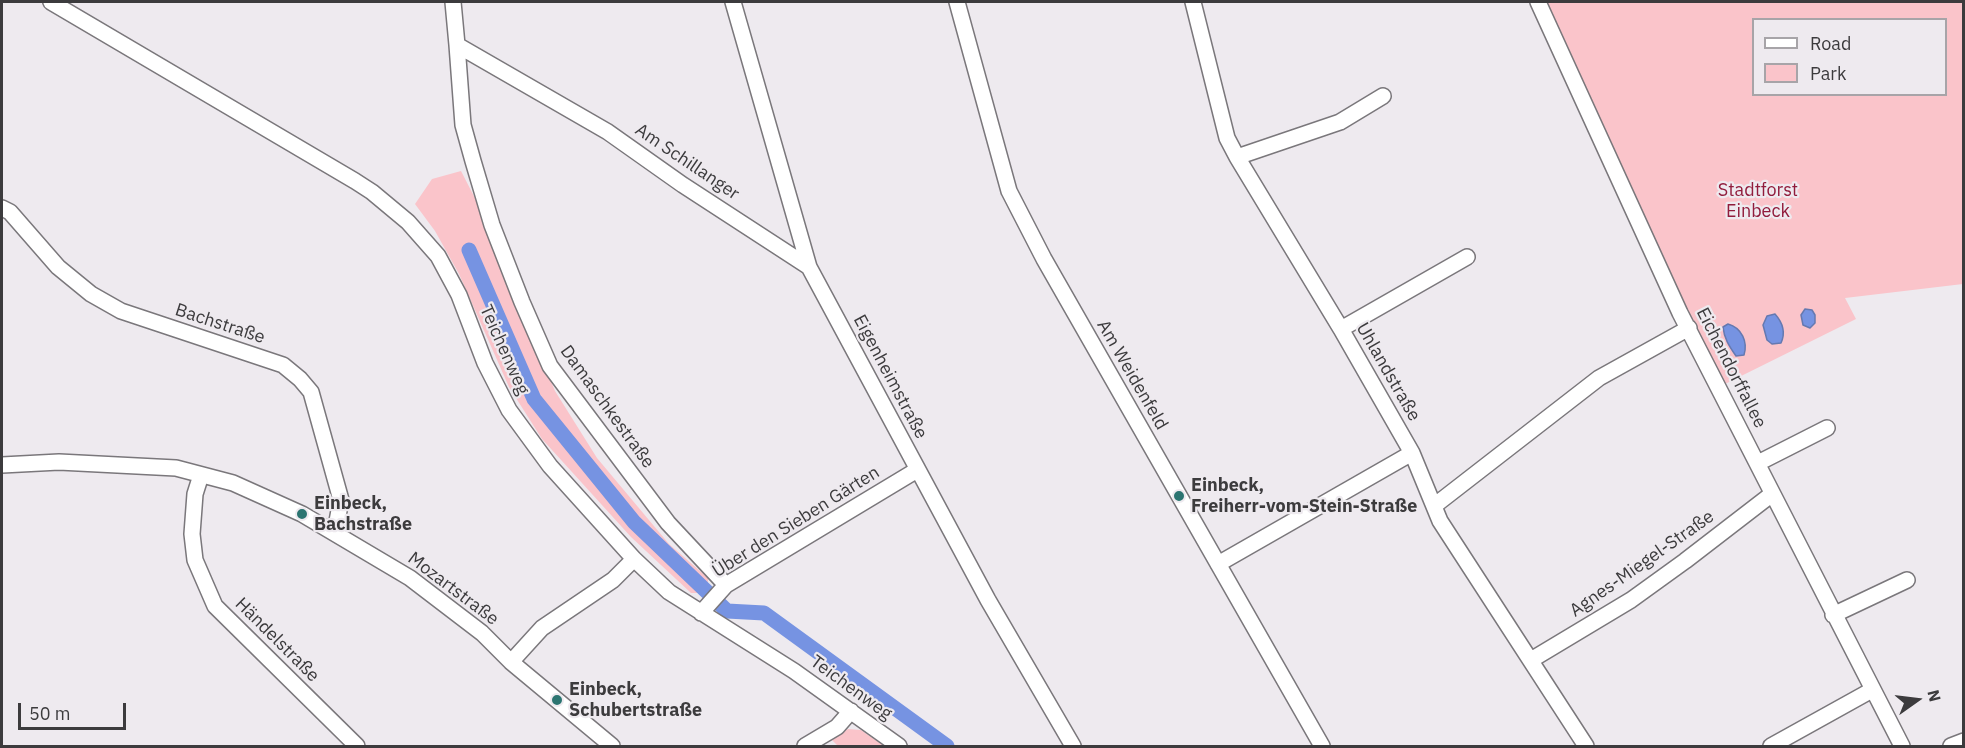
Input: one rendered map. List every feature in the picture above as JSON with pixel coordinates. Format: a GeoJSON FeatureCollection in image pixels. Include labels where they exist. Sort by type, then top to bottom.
{"type":"FeatureCollection","features":[{"type":"Feature","properties":{"kind":"street","name":"Teichenweg"},"geometry":{"type":"LineString","coordinates":[[51,2],[355,181],[408,222],[438,256],[459,295],[485,363],[509,410],[550,466],[634,560],[669,592],[794,671],[900,747]]}},
{"type":"Feature","properties":{"kind":"street","name":"Damaschkestraße"},"geometry":{"type":"LineString","coordinates":[[453,2],[463,124],[492,225],[550,366],[668,523],[725,585]]}},
{"type":"Feature","properties":{"kind":"street","name":"Eigenheimstraße"},"geometry":{"type":"LineString","coordinates":[[733,2],[809,267],[988,600],[1073,747]]}},
{"type":"Feature","properties":{"kind":"street","name":"Am Weidenfeld"},"geometry":{"type":"LineString","coordinates":[[957,2],[1009,191],[1044,259],[1322,747]]}},
{"type":"Feature","properties":{"kind":"street","name":"Uhlandstraße"},"geometry":{"type":"LineString","coordinates":[[1193,2],[1227,138],[1237,157],[1341,329],[1412,453],[1440,521],[1586,747]]}},
{"type":"Feature","properties":{"kind":"street","name":"Eichendorffallee"},"geometry":{"type":"LineString","coordinates":[[1538,2],[1689,328],[1902,747]]}},
{"type":"Feature","properties":{"kind":"street","name":"Am Schillanger"},"geometry":{"type":"LineString","coordinates":[[457,45],[608,132],[683,185],[809,267]]}},
{"type":"Feature","properties":{"kind":"street"},"geometry":{"type":"LineString","coordinates":[[1237,157],[1340,122],[1383,96]]}},
{"type":"Feature","properties":{"kind":"street","name":"Bachstraße"},"geometry":{"type":"LineString","coordinates":[[2,208],[10,212],[58,267],[91,294],[121,310],[283,365],[300,379],[314,401],[341,500],[335,532]]}},
{"type":"Feature","properties":{"kind":"street"},"geometry":{"type":"LineString","coordinates":[[1341,329],[1467,256]]}},
{"type":"Feature","properties":{"kind":"street"},"geometry":{"type":"LineString","coordinates":[[1434,506],[1599,378],[1689,328]]}},
{"type":"Feature","properties":{"kind":"street"},"geometry":{"type":"LineString","coordinates":[[1758,464],[1827,428]]}},
{"type":"Feature","properties":{"kind":"street"},"geometry":{"type":"LineString","coordinates":[[1218,564],[1412,453]]}},
{"type":"Feature","properties":{"kind":"street","name":"Mozartstraße"},"geometry":{"type":"LineString","coordinates":[[2,465],[59,462],[176,468],[234,483],[302,514],[410,578],[482,633],[511,662],[612,747]]}},
{"type":"Feature","properties":{"kind":"street","name":"Über den Sieben Gärten"},"geometry":{"type":"LineString","coordinates":[[701,613],[725,585],[917,470]]}},
{"type":"Feature","properties":{"kind":"street","name":"Händelstraße"},"geometry":{"type":"LineString","coordinates":[[201,475],[195,494],[193,543],[195,560],[215,606],[357,747]]}},
{"type":"Feature","properties":{"kind":"street","name":"Agnes-Miegel-Straße"},"geometry":{"type":"LineString","coordinates":[[1531,660],[1630,600],[1772,494]]}},
{"type":"Feature","properties":{"kind":"street"},"geometry":{"type":"LineString","coordinates":[[511,662],[542,628],[613,580],[634,560]]}},
{"type":"Feature","properties":{"kind":"street"},"geometry":{"type":"LineString","coordinates":[[1833,615],[1907,580]]}},
{"type":"Feature","properties":{"kind":"street"},"geometry":{"type":"LineString","coordinates":[[1771,747],[1872,690]]}},
{"type":"Feature","properties":{"kind":"street"},"geometry":{"type":"LineString","coordinates":[[805,747],[837,727],[851,711]]}},
{"type":"Feature","properties":{"kind":"street"},"geometry":{"type":"LineString","coordinates":[[1951,747],[1964,741]]}},
{"type":"Feature","properties":{"kind":"green space","name":"Stadtforst Einbeck"},"geometry":{"type":"Polygon","coordinates":[[[1546,2],[1963,2],[1963,284],[1845,298],[1856,319],[1723,385],[1546,2]]]}},
{"type":"Feature","properties":{"kind":"green space"},"geometry":{"type":"Polygon","coordinates":[[[461,171],[478,204],[555,391],[597,458],[669,544],[708,578],[708,582],[698,593],[691,593],[631,537],[542,439],[509,387],[459,274],[435,231],[415,204],[432,179],[461,171]]]}},
{"type":"Feature","properties":{"kind":"green space"},"geometry":{"type":"Polygon","coordinates":[[[848,729],[861,730],[884,746],[838,746],[832,740],[848,729]]]}},
{"type":"Feature","properties":{"kind":"water"},"geometry":{"type":"Polygon","coordinates":[[[1805,309],[1812,310],[1815,315],[1815,323],[1810,328],[1803,325],[1801,315],[1805,309]]]}},
{"type":"Feature","properties":{"kind":"water"},"geometry":{"type":"Polygon","coordinates":[[[1775,314],[1782,324],[1783,335],[1781,343],[1772,344],[1767,340],[1763,325],[1767,316],[1775,314]]]}},
{"type":"Feature","properties":{"kind":"water"},"geometry":{"type":"Polygon","coordinates":[[[1728,324],[1743,336],[1744,355],[1736,356],[1727,342],[1723,327],[1728,324]]]}},
{"type":"Feature","properties":{"kind":"waterway"},"geometry":{"type":"LineString","coordinates":[[469,250],[534,399],[634,522],[727,611],[764,613],[947,746]]}},
{"type":"Feature","properties":{"kind":"place","name":"Einbeck, Freiherr-vom-Stein-Straße"},"geometry":{"type":"Point","coordinates":[1179,496]}},
{"type":"Feature","properties":{"kind":"place","name":"Einbeck, Bachstraße"},"geometry":{"type":"Point","coordinates":[302,514]}},
{"type":"Feature","properties":{"kind":"place","name":"Einbeck, Schubertstraße"},"geometry":{"type":"Point","coordinates":[557,700]}}]}
